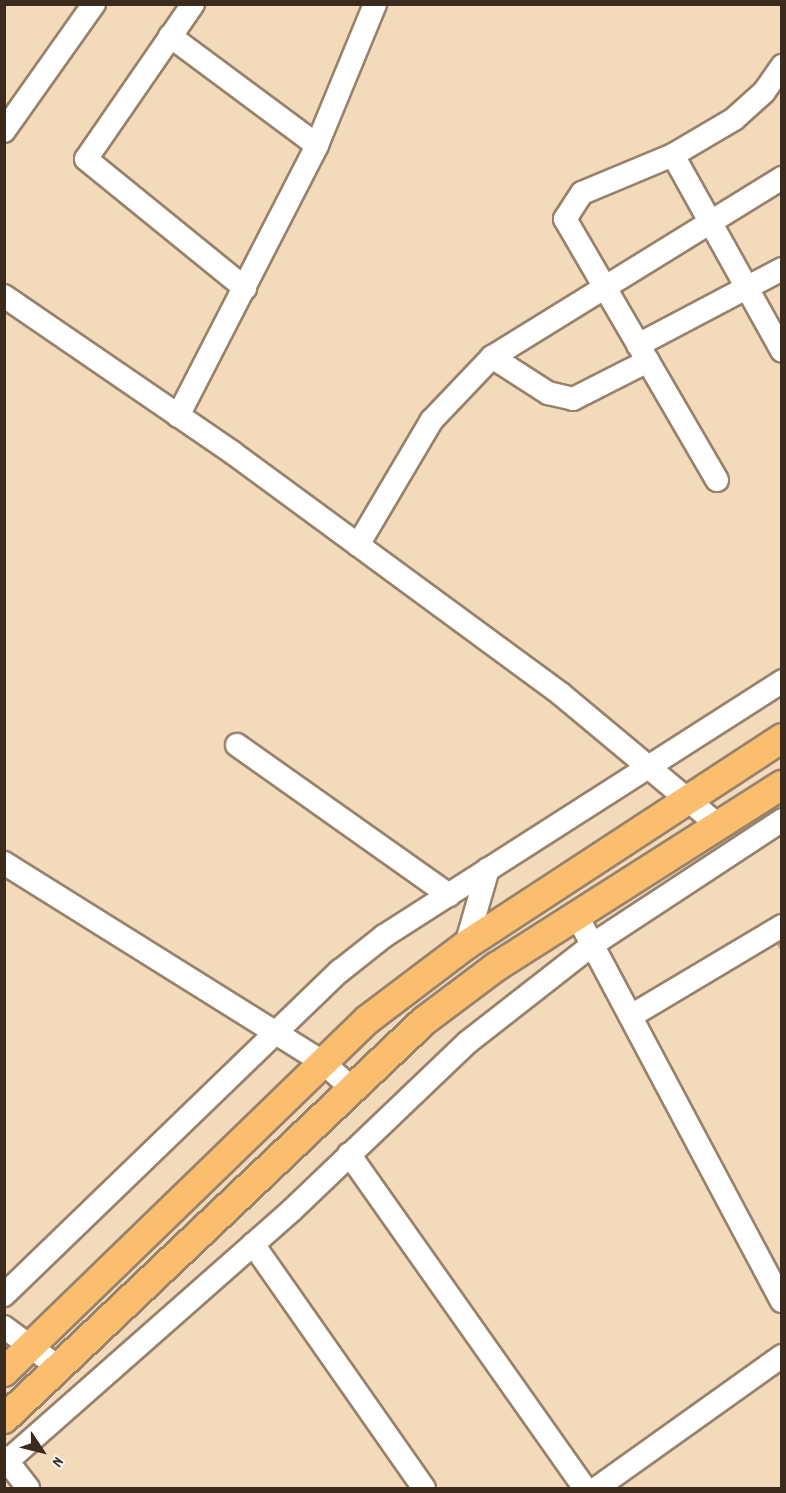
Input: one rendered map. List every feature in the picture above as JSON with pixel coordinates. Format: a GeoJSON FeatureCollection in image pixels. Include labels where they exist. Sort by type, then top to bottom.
{"type":"FeatureCollection","features":[{"type":"Feature","properties":{"kind":"main road"},"geometry":{"type":"LineString","coordinates":[[4,1372],[368,1020],[466,945],[686,798],[782,738]]}},
{"type":"Feature","properties":{"kind":"main road"},"geometry":{"type":"LineString","coordinates":[[4,1419],[424,1021],[577,916],[782,785]]}},
{"type":"Feature","properties":{"kind":"street"},"geometry":{"type":"LineString","coordinates":[[4,131],[94,4]]}},
{"type":"Feature","properties":{"kind":"street"},"geometry":{"type":"LineString","coordinates":[[193,4],[86,159],[245,288]]}},
{"type":"Feature","properties":{"kind":"street"},"geometry":{"type":"LineString","coordinates":[[178,416],[317,145],[375,4]]}},
{"type":"Feature","properties":{"kind":"street"},"geometry":{"type":"LineString","coordinates":[[170,36],[317,145]]}},
{"type":"Feature","properties":{"kind":"street"},"geometry":{"type":"LineString","coordinates":[[717,480],[604,285],[567,228],[567,208],[582,193],[673,155],[750,107],[781,69]]}},
{"type":"Feature","properties":{"kind":"street"},"geometry":{"type":"LineString","coordinates":[[673,155],[708,223],[782,351]]}},
{"type":"Feature","properties":{"kind":"street"},"geometry":{"type":"LineString","coordinates":[[358,545],[432,420],[492,357],[604,285],[782,178]]}},
{"type":"Feature","properties":{"kind":"street"},"geometry":{"type":"LineString","coordinates":[[492,357],[548,393],[573,399],[746,288],[782,269]]}},
{"type":"Feature","properties":{"kind":"street"},"geometry":{"type":"LineString","coordinates":[[4,296],[178,416],[562,695],[718,825]]}},
{"type":"Feature","properties":{"kind":"street"},"geometry":{"type":"LineString","coordinates":[[4,1295],[276,1032],[384,936],[782,681]]}},
{"type":"Feature","properties":{"kind":"street"},"geometry":{"type":"LineString","coordinates":[[237,745],[449,895]]}},
{"type":"Feature","properties":{"kind":"street"},"geometry":{"type":"LineString","coordinates":[[27,1488],[6,1460],[253,1244],[468,1042],[592,945],[782,820]]}},
{"type":"Feature","properties":{"kind":"street"},"geometry":{"type":"LineString","coordinates":[[4,863],[323,1062],[352,1089]]}},
{"type":"Feature","properties":{"kind":"street"},"geometry":{"type":"LineString","coordinates":[[466,945],[488,869]]}},
{"type":"Feature","properties":{"kind":"street"},"geometry":{"type":"LineString","coordinates":[[577,916],[782,1301]]}},
{"type":"Feature","properties":{"kind":"street"},"geometry":{"type":"LineString","coordinates":[[631,1016],[782,926]]}},
{"type":"Feature","properties":{"kind":"street"},"geometry":{"type":"LineString","coordinates":[[349,1154],[585,1488]]}},
{"type":"Feature","properties":{"kind":"street"},"geometry":{"type":"LineString","coordinates":[[253,1244],[424,1488]]}},
{"type":"Feature","properties":{"kind":"street"},"geometry":{"type":"LineString","coordinates":[[4,1327],[58,1367]]}},
{"type":"Feature","properties":{"kind":"street"},"geometry":{"type":"LineString","coordinates":[[597,1488],[782,1356]]}},
{"type":"Feature","properties":{"kind":"building"},"geometry":{"type":"Polygon","coordinates":[[[782,940],[782,953],[776,943],[782,940]]]}}]}
